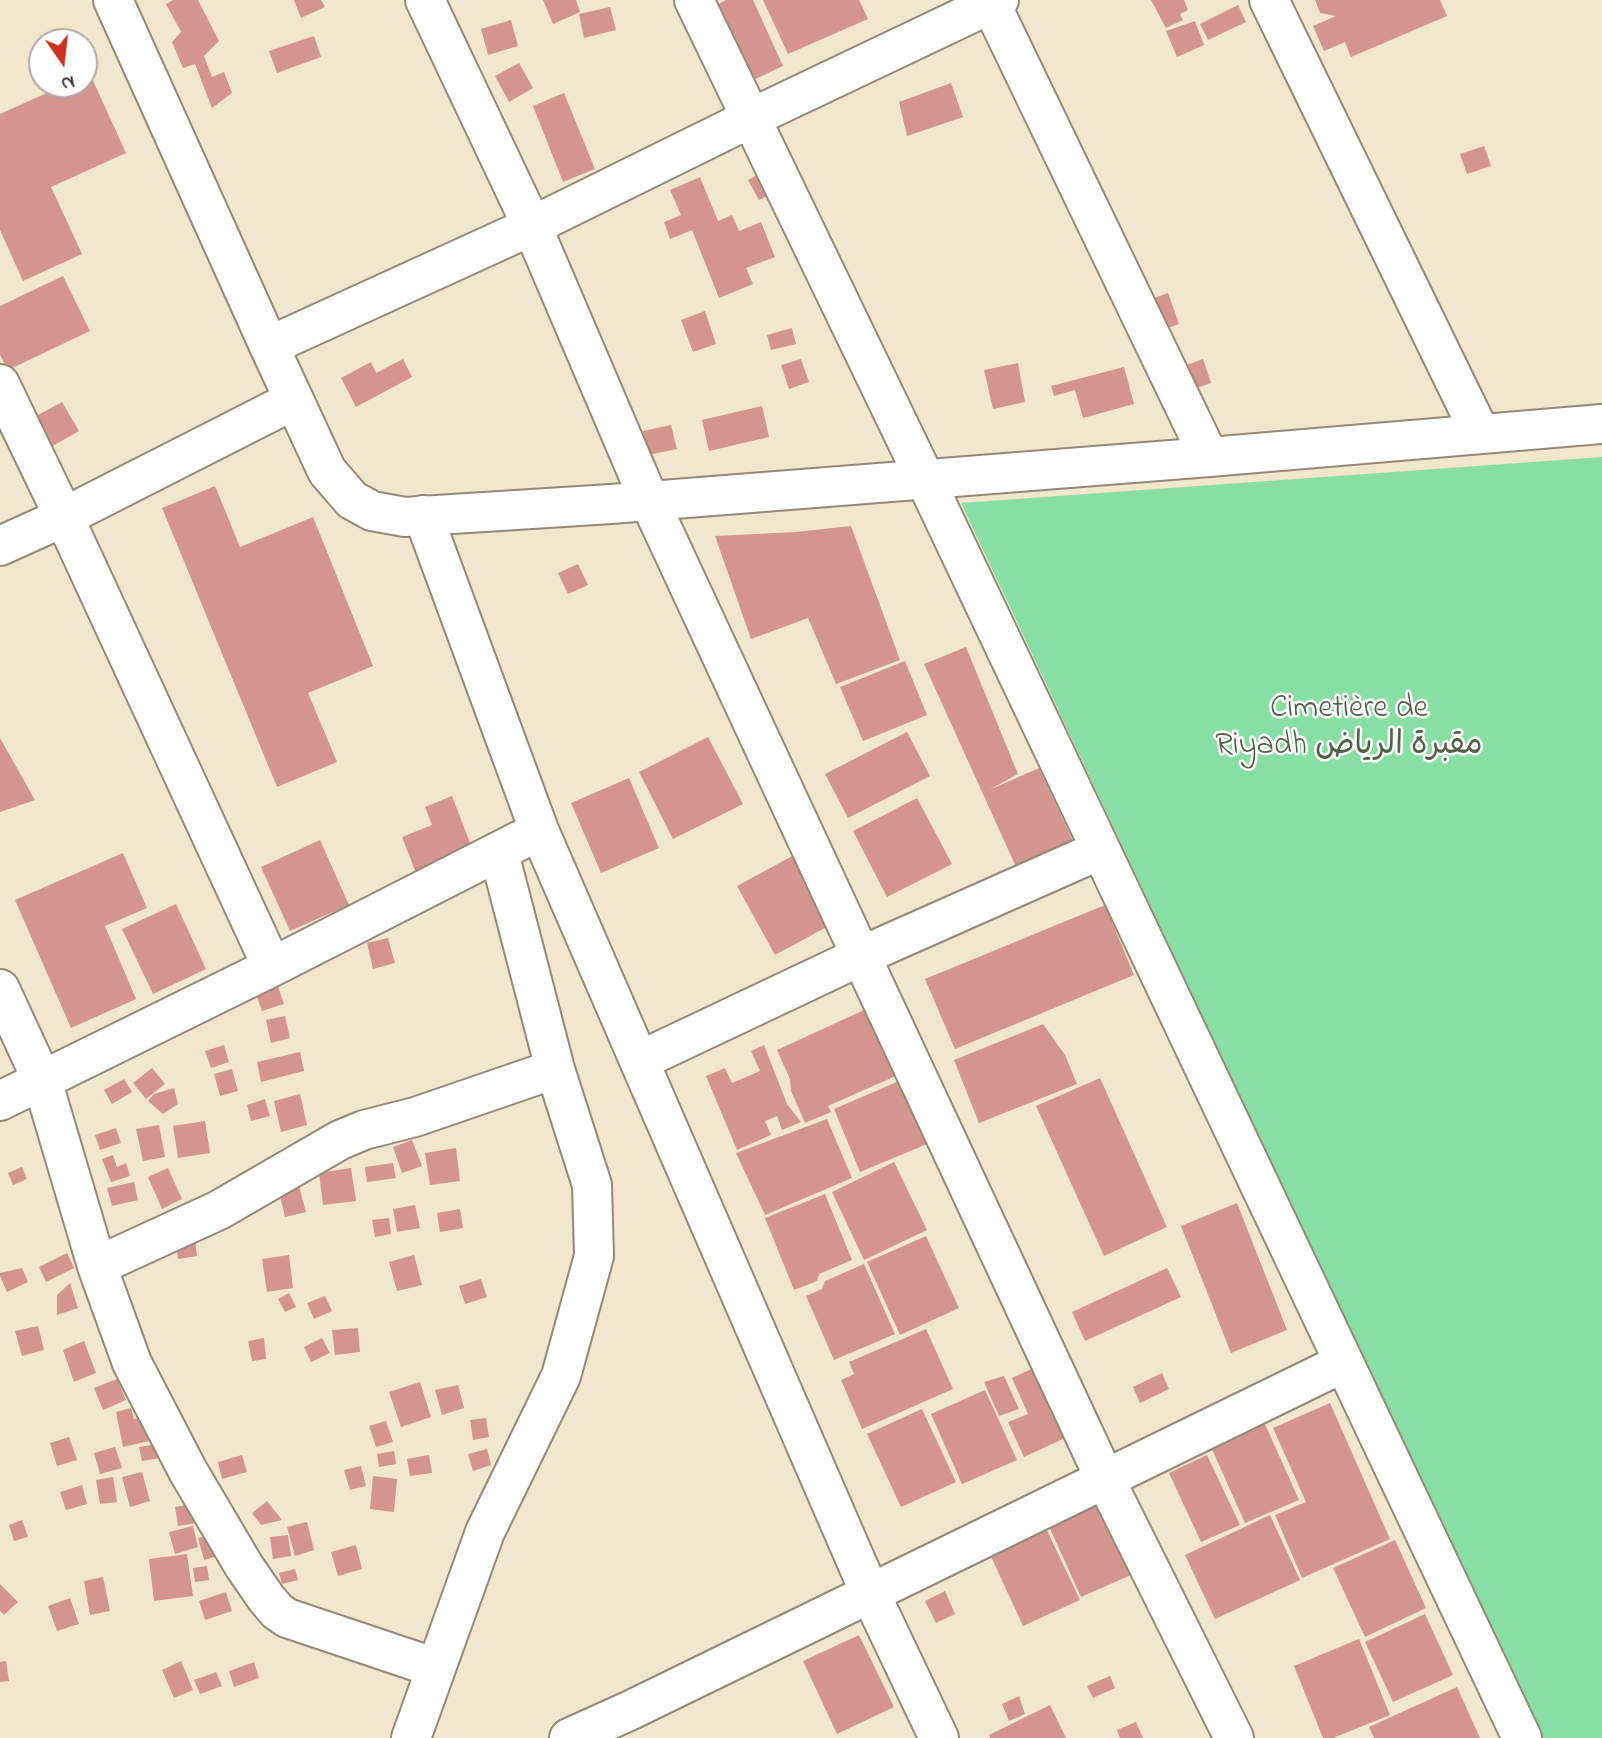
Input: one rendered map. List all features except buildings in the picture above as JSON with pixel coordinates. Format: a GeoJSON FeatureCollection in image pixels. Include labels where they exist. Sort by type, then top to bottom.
{"type":"FeatureCollection","features":[{"type":"Feature","properties":{"kind":"street"},"geometry":{"type":"LineString","coordinates":[[113,0],[327,471],[352,500],[372,511],[405,517],[649,500],[1602,424]]}},
{"type":"Feature","properties":{"kind":"street"},"geometry":{"type":"LineString","coordinates":[[425,0],[532,226],[649,500],[861,956],[1105,1479],[1234,1738]]}},
{"type":"Feature","properties":{"kind":"street"},"geometry":{"type":"LineString","coordinates":[[694,0],[925,479],[1522,1738]]}},
{"type":"Feature","properties":{"kind":"street"},"geometry":{"type":"LineString","coordinates":[[1269,0],[1480,433]]}},
{"type":"Feature","properties":{"kind":"street"},"geometry":{"type":"LineString","coordinates":[[269,346],[532,226],[993,1],[1209,457]]}},
{"type":"Feature","properties":{"kind":"street"},"geometry":{"type":"LineString","coordinates":[[0,384],[272,967]]}},
{"type":"Feature","properties":{"kind":"street"},"geometry":{"type":"LineString","coordinates":[[0,546],[64,517],[294,400]]}},
{"type":"Feature","properties":{"kind":"street"},"geometry":{"type":"LineString","coordinates":[[423,515],[539,830],[870,1594],[939,1738]]}},
{"type":"Feature","properties":{"kind":"street"},"geometry":{"type":"LineString","coordinates":[[0,1101],[499,853],[539,830]]}},
{"type":"Feature","properties":{"kind":"street"},"geometry":{"type":"LineString","coordinates":[[639,1061],[861,956],[1100,850]]}},
{"type":"Feature","properties":{"kind":"street"},"geometry":{"type":"LineString","coordinates":[[411,1738],[485,1532],[561,1376],[594,1256],[592,1185],[555,1069],[499,853]]}},
{"type":"Feature","properties":{"kind":"street"},"geometry":{"type":"LineString","coordinates":[[0,989],[42,1080],[97,1266],[132,1363],[188,1471],[244,1566],[266,1598],[287,1618],[436,1668]]}},
{"type":"Feature","properties":{"kind":"street"},"geometry":{"type":"LineString","coordinates":[[97,1266],[219,1210],[340,1140],[363,1130],[415,1116],[555,1069]]}},
{"type":"Feature","properties":{"kind":"street"},"geometry":{"type":"LineString","coordinates":[[569,1738],[638,1724],[870,1594],[1343,1363]]}},
{"type":"Feature","properties":{"kind":"green space","name":"Cimetière de Riyadh مقبرة الرياض"},"geometry":{"type":"Polygon","coordinates":[[[1602,457],[1602,1738],[1542,1738],[961,503],[1602,457]]]}}]}
